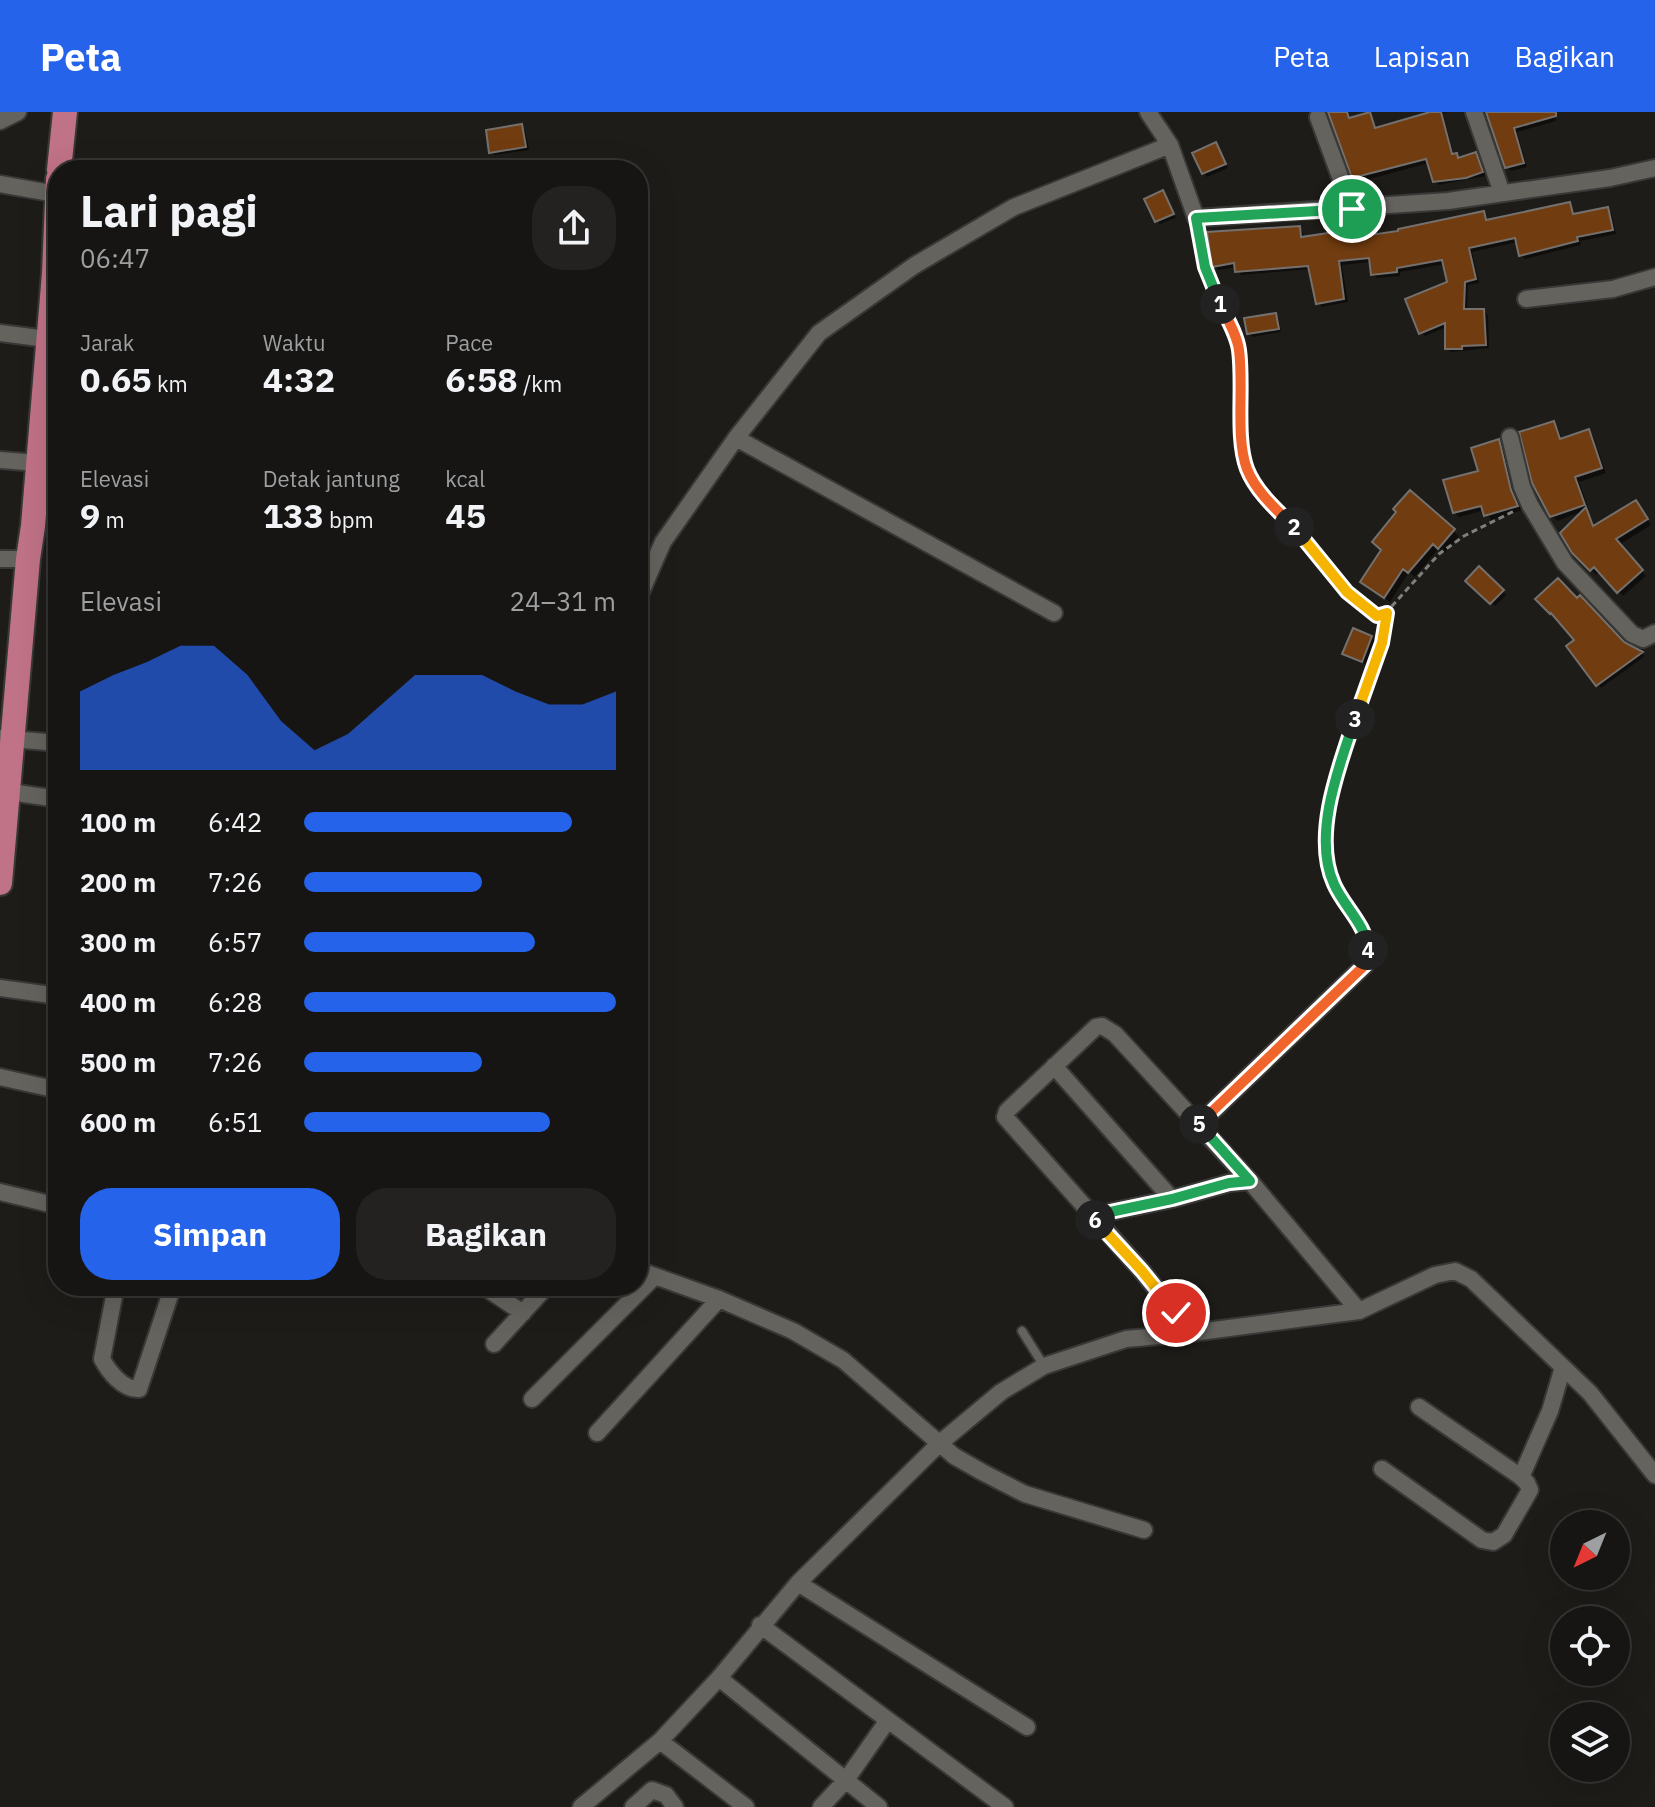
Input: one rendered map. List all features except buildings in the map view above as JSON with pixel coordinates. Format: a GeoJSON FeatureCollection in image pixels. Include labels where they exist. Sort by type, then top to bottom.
{"type":"FeatureCollection","features":[{"type":"Feature","properties":{"kind":"highway"},"geometry":{"type":"LineString","coordinates":[[60,160],[65,112]]}},
{"type":"Feature","properties":{"kind":"highway"},"geometry":{"type":"LineString","coordinates":[[0,883],[10,792],[7,739],[38,463],[48,332]]}},
{"type":"Feature","properties":{"kind":"street"},"geometry":{"type":"LineString","coordinates":[[0,121],[18,112]]}},
{"type":"Feature","properties":{"kind":"street"},"geometry":{"type":"LineString","coordinates":[[1148,112],[1170,145],[1196,218],[1352,209],[1502,193],[1610,178],[1655,168]]}},
{"type":"Feature","properties":{"kind":"street"},"geometry":{"type":"LineString","coordinates":[[1474,112],[1502,193]]}},
{"type":"Feature","properties":{"kind":"street"},"geometry":{"type":"LineString","coordinates":[[1318,117],[1352,209]]}},
{"type":"Feature","properties":{"kind":"street"},"geometry":{"type":"LineString","coordinates":[[648,576],[663,542],[736,438],[819,333],[915,265],[1014,207],[1170,145]]}},
{"type":"Feature","properties":{"kind":"street"},"geometry":{"type":"LineString","coordinates":[[0,184],[48,182]]}},
{"type":"Feature","properties":{"kind":"street"},"geometry":{"type":"LineString","coordinates":[[1526,299],[1613,289],[1655,277]]}},
{"type":"Feature","properties":{"kind":"street"},"geometry":{"type":"LineString","coordinates":[[0,333],[47,339]]}},
{"type":"Feature","properties":{"kind":"street"},"geometry":{"type":"LineString","coordinates":[[1510,437],[1522,487],[1565,563],[1632,634],[1643,639],[1655,633]]}},
{"type":"Feature","properties":{"kind":"street"},"geometry":{"type":"LineString","coordinates":[[736,438],[1054,613]]}},
{"type":"Feature","properties":{"kind":"street"},"geometry":{"type":"LineString","coordinates":[[0,460],[38,463]]}},
{"type":"Feature","properties":{"kind":"street"},"geometry":{"type":"LineString","coordinates":[[0,559],[28,559]]}},
{"type":"Feature","properties":{"kind":"street"},"geometry":{"type":"LineString","coordinates":[[7,739],[48,742]]}},
{"type":"Feature","properties":{"kind":"street"},"geometry":{"type":"LineString","coordinates":[[10,792],[48,798]]}},
{"type":"Feature","properties":{"kind":"street"},"geometry":{"type":"LineString","coordinates":[[1198,1125],[1366,964]]}},
{"type":"Feature","properties":{"kind":"street"},"geometry":{"type":"LineString","coordinates":[[0,988],[48,995]]}},
{"type":"Feature","properties":{"kind":"street"},"geometry":{"type":"LineString","coordinates":[[1191,1333],[1142,1271],[1005,1117],[1007,1111],[1096,1027],[1108,1028],[1250,1181],[1359,1311]]}},
{"type":"Feature","properties":{"kind":"street"},"geometry":{"type":"LineString","coordinates":[[1054,1066],[1172,1199]]}},
{"type":"Feature","properties":{"kind":"street"},"geometry":{"type":"LineString","coordinates":[[0,1077],[48,1088]]}},
{"type":"Feature","properties":{"kind":"street"},"geometry":{"type":"LineString","coordinates":[[1091,1216],[1229,1183],[1250,1181]]}},
{"type":"Feature","properties":{"kind":"street"},"geometry":{"type":"LineString","coordinates":[[0,1192],[48,1204]]}},
{"type":"Feature","properties":{"kind":"street"},"geometry":{"type":"LineString","coordinates":[[581,1807],[660,1741],[719,1678],[798,1583],[940,1443],[1001,1392],[1044,1366],[1126,1339],[1359,1311],[1435,1275],[1455,1271],[1471,1279],[1590,1393],[1655,1475]]}},
{"type":"Feature","properties":{"kind":"street"},"geometry":{"type":"LineString","coordinates":[[648,1274],[719,1299],[793,1331],[843,1360],[954,1456],[1025,1494],[1144,1530]]}},
{"type":"Feature","properties":{"kind":"street"},"geometry":{"type":"LineString","coordinates":[[648,1283],[655,1276]]}},
{"type":"Feature","properties":{"kind":"street"},"geometry":{"type":"LineString","coordinates":[[114,1296],[102,1359],[121,1382],[135,1390],[139,1389],[170,1296]]}},
{"type":"Feature","properties":{"kind":"street"},"geometry":{"type":"LineString","coordinates":[[498,1296],[523,1313]]}},
{"type":"Feature","properties":{"kind":"street"},"geometry":{"type":"LineString","coordinates":[[494,1344],[538,1296]]}},
{"type":"Feature","properties":{"kind":"street"},"geometry":{"type":"LineString","coordinates":[[532,1399],[635,1296]]}},
{"type":"Feature","properties":{"kind":"street"},"geometry":{"type":"LineString","coordinates":[[597,1433],[719,1299]]}},
{"type":"Feature","properties":{"kind":"street"},"geometry":{"type":"LineString","coordinates":[[1521,1477],[1550,1411],[1563,1367]]}},
{"type":"Feature","properties":{"kind":"street"},"geometry":{"type":"LineString","coordinates":[[1382,1469],[1482,1540],[1493,1542],[1504,1535],[1530,1490],[1527,1483],[1419,1407]]}},
{"type":"Feature","properties":{"kind":"street"},"geometry":{"type":"LineString","coordinates":[[798,1583],[1027,1727]]}},
{"type":"Feature","properties":{"kind":"street"},"geometry":{"type":"LineString","coordinates":[[760,1625],[1005,1807]]}},
{"type":"Feature","properties":{"kind":"street"},"geometry":{"type":"LineString","coordinates":[[719,1678],[879,1807]]}},
{"type":"Feature","properties":{"kind":"street"},"geometry":{"type":"LineString","coordinates":[[821,1807],[846,1780],[888,1720]]}},
{"type":"Feature","properties":{"kind":"street"},"geometry":{"type":"LineString","coordinates":[[660,1741],[746,1807]]}},
{"type":"Feature","properties":{"kind":"street"},"geometry":{"type":"LineString","coordinates":[[633,1807],[652,1790],[666,1795],[675,1807]]}},
{"type":"Feature","properties":{"kind":"lane"},"geometry":{"type":"LineString","coordinates":[[1022,1331],[1044,1366]]}},
{"type":"Feature","properties":{"kind":"path"},"geometry":{"type":"LineString","coordinates":[[1196,218],[1205,267],[1239,346],[1243,404],[1241,447],[1248,472],[1267,500],[1315,551],[1347,592],[1377,616],[1387,613],[1439,554],[1491,521],[1530,505]]}},
{"type":"Feature","properties":{"kind":"path"},"geometry":{"type":"LineString","coordinates":[[1366,964],[1368,947],[1363,930],[1333,883],[1324,845],[1338,767],[1382,643],[1387,613]]}},
{"type":"Feature","properties":{"kind":"route"},"geometry":{"type":"LineString","coordinates":[[1176,1313],[1091,1216],[1229,1183],[1250,1181],[1198,1125],[1366,964],[1368,947],[1363,930],[1333,883],[1324,845],[1338,767],[1382,643],[1387,613],[1377,616],[1347,592],[1315,551],[1267,500],[1248,472],[1241,447],[1243,404],[1239,346],[1205,267],[1196,218],[1352,209]]}}]}
